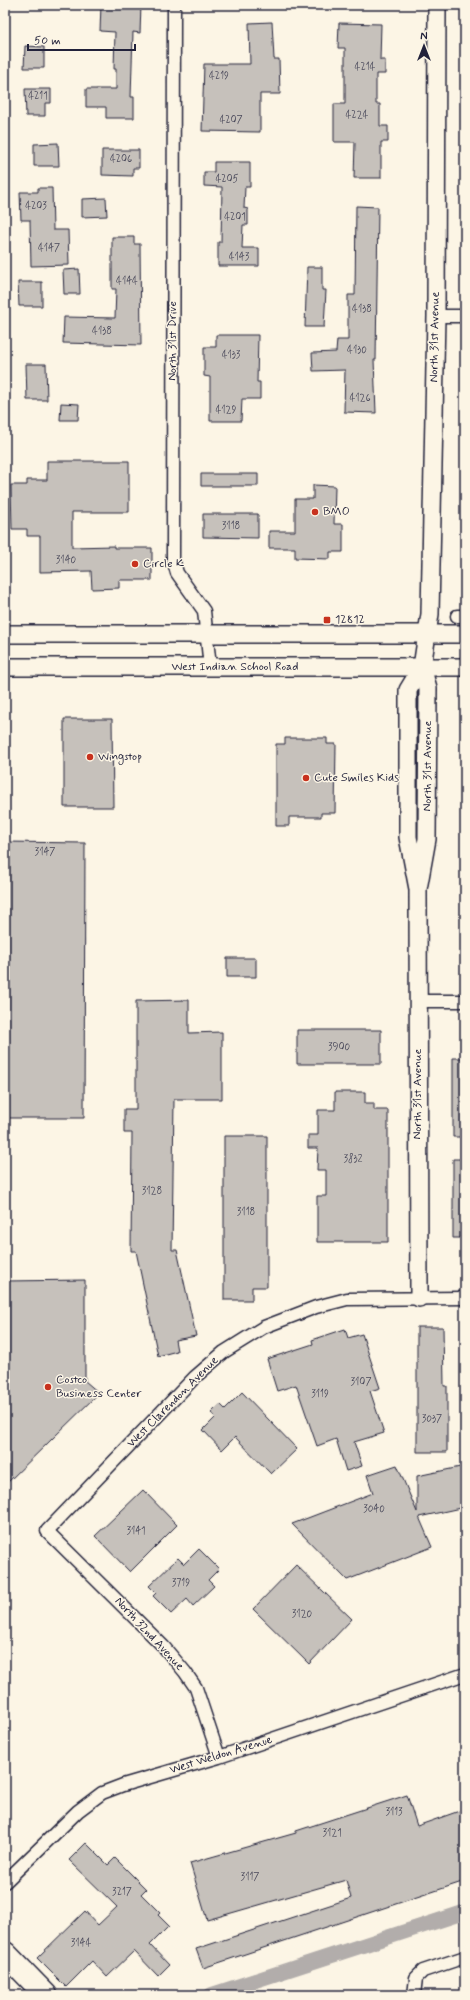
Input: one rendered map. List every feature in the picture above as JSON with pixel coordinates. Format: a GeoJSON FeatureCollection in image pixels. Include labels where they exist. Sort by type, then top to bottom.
{"type":"FeatureCollection","features":[{"type":"Feature","properties":{"kind":"highway"},"geometry":{"type":"LineString","coordinates":[[5,1953],[46,1995]]}},
{"type":"Feature","properties":{"kind":"street","name":"North 31st Drive"},"geometry":{"type":"LineString","coordinates":[[174,5],[173,559],[177,573],[204,611],[210,667]]}},
{"type":"Feature","properties":{"kind":"street","name":"North 31st Avenue"},"geometry":{"type":"LineString","coordinates":[[419,1298],[418,890],[408,837],[408,690],[422,667],[430,614],[436,316],[437,5]]}},
{"type":"Feature","properties":{"kind":"street"},"geometry":{"type":"LineString","coordinates":[[436,316],[465,316]]}},
{"type":"Feature","properties":{"kind":"street"},"geometry":{"type":"LineString","coordinates":[[5,634],[465,634]]}},
{"type":"Feature","properties":{"kind":"street","name":"West Indian School Road"},"geometry":{"type":"LineString","coordinates":[[5,667],[465,668]]}},
{"type":"Feature","properties":{"kind":"street"},"geometry":{"type":"LineString","coordinates":[[418,1001],[465,1001]]}},
{"type":"Feature","properties":{"kind":"street","name":"West Clarendon Avenue"},"geometry":{"type":"LineString","coordinates":[[47,1531],[195,1377],[224,1352],[264,1327],[316,1307],[347,1299],[465,1298]]}},
{"type":"Feature","properties":{"kind":"street","name":"North 32nd Avenue"},"geometry":{"type":"LineString","coordinates":[[47,1531],[164,1646],[185,1672],[196,1688],[219,1757]]}},
{"type":"Feature","properties":{"kind":"street","name":"West Weldon Avenue"},"geometry":{"type":"LineString","coordinates":[[5,1882],[78,1811],[102,1793],[123,1785],[219,1757],[465,1674]]}},
{"type":"Feature","properties":{"kind":"street"},"geometry":{"type":"LineString","coordinates":[[414,1995],[416,1978],[423,1971],[465,1957]]}},
{"type":"Feature","properties":{"kind":"building"},"geometry":{"type":"Polygon","coordinates":[[[101,5],[141,5],[140,33],[133,32],[131,97],[134,97],[134,118],[106,118],[106,107],[86,107],[86,89],[116,89],[116,69],[114,69],[115,32],[100,31],[101,5]]]}},
{"type":"Feature","properties":{"kind":"building"},"geometry":{"type":"Polygon","coordinates":[[[272,22],[274,59],[279,59],[280,94],[260,94],[260,132],[202,131],[204,64],[250,64],[249,23],[272,22]]]}},
{"type":"Feature","properties":{"kind":"building"},"geometry":{"type":"Polygon","coordinates":[[[339,23],[381,24],[380,60],[385,60],[385,74],[376,74],[376,104],[380,104],[380,126],[388,126],[388,142],[381,142],[381,178],[354,178],[355,142],[334,142],[334,104],[345,104],[345,48],[338,48],[339,23]]]}},
{"type":"Feature","properties":{"kind":"building"},"geometry":{"type":"Polygon","coordinates":[[[25,46],[44,47],[44,68],[24,68],[25,46]]]}},
{"type":"Feature","properties":{"kind":"building"},"geometry":{"type":"Polygon","coordinates":[[[25,89],[51,89],[51,103],[45,103],[45,116],[26,116],[25,89]]]}},
{"type":"Feature","properties":{"kind":"building"},"geometry":{"type":"Polygon","coordinates":[[[58,143],[59,166],[34,166],[34,144],[58,143]]]}},
{"type":"Feature","properties":{"kind":"building"},"geometry":{"type":"Polygon","coordinates":[[[102,150],[139,150],[139,168],[133,168],[133,176],[102,175],[102,150]]]}},
{"type":"Feature","properties":{"kind":"building"},"geometry":{"type":"Polygon","coordinates":[[[214,162],[250,162],[250,187],[245,187],[244,208],[248,209],[248,225],[243,225],[242,248],[259,248],[259,266],[218,266],[218,242],[221,242],[222,187],[204,186],[204,172],[214,172],[214,162]]]}},
{"type":"Feature","properties":{"kind":"building"},"geometry":{"type":"Polygon","coordinates":[[[38,188],[52,188],[53,230],[68,230],[69,265],[31,266],[30,220],[21,220],[20,192],[38,192],[38,188]]]}},
{"type":"Feature","properties":{"kind":"building"},"geometry":{"type":"Polygon","coordinates":[[[106,198],[107,216],[82,217],[82,199],[106,198]]]}},
{"type":"Feature","properties":{"kind":"building"},"geometry":{"type":"Polygon","coordinates":[[[356,206],[378,207],[376,360],[374,360],[376,413],[344,412],[345,370],[313,371],[312,353],[336,352],[337,340],[348,340],[348,295],[355,295],[356,206]]]}},
{"type":"Feature","properties":{"kind":"building"},"geometry":{"type":"Polygon","coordinates":[[[112,237],[134,237],[134,244],[140,244],[141,345],[63,343],[64,317],[115,318],[116,289],[112,289],[112,237]]]}},
{"type":"Feature","properties":{"kind":"building"},"geometry":{"type":"Polygon","coordinates":[[[307,267],[322,267],[322,290],[326,290],[324,327],[305,327],[307,267]]]}},
{"type":"Feature","properties":{"kind":"building"},"geometry":{"type":"Polygon","coordinates":[[[79,269],[80,294],[64,294],[63,270],[79,269]]]}},
{"type":"Feature","properties":{"kind":"building"},"geometry":{"type":"Polygon","coordinates":[[[18,282],[42,282],[42,306],[19,306],[18,282]]]}},
{"type":"Feature","properties":{"kind":"building"},"geometry":{"type":"Polygon","coordinates":[[[216,335],[258,335],[257,382],[260,382],[260,399],[242,399],[241,421],[210,421],[210,377],[204,376],[204,347],[216,347],[216,335]]]}},
{"type":"Feature","properties":{"kind":"building"},"geometry":{"type":"Polygon","coordinates":[[[26,364],[46,364],[47,400],[27,400],[26,364]]]}},
{"type":"Feature","properties":{"kind":"building"},"geometry":{"type":"Polygon","coordinates":[[[61,403],[79,404],[78,420],[60,420],[61,403]]]}},
{"type":"Feature","properties":{"kind":"building"},"geometry":{"type":"Polygon","coordinates":[[[47,461],[129,461],[129,512],[72,512],[72,547],[114,546],[114,548],[152,548],[152,580],[119,580],[119,588],[92,589],[91,571],[40,572],[40,536],[27,536],[27,529],[12,529],[11,485],[27,485],[27,480],[47,480],[47,461]]]}},
{"type":"Feature","properties":{"kind":"building"},"geometry":{"type":"Polygon","coordinates":[[[201,474],[258,474],[258,486],[201,486],[201,474]]]}},
{"type":"Feature","properties":{"kind":"building","name":"BMO"},"geometry":{"type":"Polygon","coordinates":[[[313,485],[335,486],[334,524],[343,524],[343,552],[330,552],[330,559],[295,558],[295,548],[269,548],[269,531],[295,531],[295,499],[313,499],[313,485]]]}},
{"type":"Feature","properties":{"kind":"building"},"geometry":{"type":"Polygon","coordinates":[[[203,514],[258,514],[258,538],[203,537],[203,514]]]}},
{"type":"Feature","properties":{"kind":"building"},"geometry":{"type":"Polygon","coordinates":[[[64,719],[112,719],[113,807],[64,807],[64,719]]]}},
{"type":"Feature","properties":{"kind":"building","name":"Cute Smiles Kids"},"geometry":{"type":"Polygon","coordinates":[[[285,738],[327,738],[327,744],[336,744],[335,813],[321,813],[321,817],[289,817],[289,826],[276,826],[276,744],[285,744],[285,738]]]}},
{"type":"Feature","properties":{"kind":"building"},"geometry":{"type":"Polygon","coordinates":[[[5,842],[85,843],[84,1118],[5,1118],[5,842]]]}},
{"type":"Feature","properties":{"kind":"building"},"geometry":{"type":"Polygon","coordinates":[[[227,958],[256,958],[256,977],[227,977],[227,958]]]}},
{"type":"Feature","properties":{"kind":"building"},"geometry":{"type":"Polygon","coordinates":[[[189,1000],[189,1033],[222,1032],[222,1099],[174,1099],[172,1250],[177,1250],[196,1336],[175,1340],[177,1351],[158,1356],[136,1251],[131,1251],[132,1133],[124,1133],[124,1109],[136,1109],[136,1001],[189,1000]]]}},
{"type":"Feature","properties":{"kind":"building"},"geometry":{"type":"Polygon","coordinates":[[[297,1030],[381,1030],[381,1064],[297,1064],[297,1030]]]}},
{"type":"Feature","properties":{"kind":"building"},"geometry":{"type":"Polygon","coordinates":[[[453,1058],[465,1058],[465,1137],[453,1137],[453,1058]]]}},
{"type":"Feature","properties":{"kind":"building"},"geometry":{"type":"Polygon","coordinates":[[[335,1092],[365,1092],[365,1103],[374,1103],[374,1110],[388,1110],[388,1242],[317,1242],[317,1196],[326,1196],[326,1170],[317,1170],[318,1148],[308,1148],[308,1135],[318,1135],[318,1110],[335,1110],[335,1092]]]}},
{"type":"Feature","properties":{"kind":"building"},"geometry":{"type":"Polygon","coordinates":[[[224,1136],[267,1136],[267,1287],[252,1287],[252,1300],[224,1300],[224,1136]]]}},
{"type":"Feature","properties":{"kind":"building"},"geometry":{"type":"Polygon","coordinates":[[[453,1159],[465,1159],[465,1238],[453,1238],[453,1159]]]}},
{"type":"Feature","properties":{"kind":"building","name":"Costco Business Center"},"geometry":{"type":"Polygon","coordinates":[[[85,1280],[85,1381],[99,1393],[5,1485],[5,1281],[85,1280]]]}},
{"type":"Feature","properties":{"kind":"building"},"geometry":{"type":"Polygon","coordinates":[[[417,1327],[443,1327],[444,1386],[447,1386],[447,1452],[417,1452],[417,1327]]]}},
{"type":"Feature","properties":{"kind":"building"},"geometry":{"type":"Polygon","coordinates":[[[345,1329],[348,1338],[362,1334],[380,1388],[370,1391],[384,1433],[354,1442],[362,1466],[346,1471],[336,1439],[317,1446],[296,1385],[277,1391],[267,1359],[313,1344],[312,1340],[345,1329]]]}},
{"type":"Feature","properties":{"kind":"building"},"geometry":{"type":"Polygon","coordinates":[[[242,1392],[297,1449],[271,1474],[235,1437],[222,1450],[203,1430],[216,1417],[211,1413],[220,1404],[225,1409],[242,1392]]]}},
{"type":"Feature","properties":{"kind":"building"},"geometry":{"type":"Polygon","coordinates":[[[397,1465],[417,1512],[417,1476],[465,1466],[465,1507],[419,1517],[432,1547],[347,1580],[292,1524],[373,1493],[367,1475],[397,1465]]]}},
{"type":"Feature","properties":{"kind":"building"},"geometry":{"type":"Polygon","coordinates":[[[143,1490],[177,1525],[130,1572],[95,1536],[143,1490]]]}},
{"type":"Feature","properties":{"kind":"building"},"geometry":{"type":"Polygon","coordinates":[[[199,1549],[219,1569],[208,1580],[214,1586],[193,1606],[187,1599],[171,1614],[153,1596],[156,1593],[149,1586],[178,1558],[184,1564],[199,1549]]]}},
{"type":"Feature","properties":{"kind":"building"},"geometry":{"type":"Polygon","coordinates":[[[296,1565],[352,1619],[309,1664],[253,1609],[296,1565]]]}},
{"type":"Feature","properties":{"kind":"building"},"geometry":{"type":"Polygon","coordinates":[[[407,1795],[417,1826],[465,1809],[465,1881],[203,1968],[196,1949],[351,1898],[346,1880],[207,1920],[190,1863],[296,1833],[296,1831],[407,1795]]]}},
{"type":"Feature","properties":{"kind":"building"},"geometry":{"type":"Polygon","coordinates":[[[86,1843],[108,1865],[115,1858],[146,1889],[141,1894],[160,1913],[158,1915],[169,1926],[150,1945],[169,1965],[158,1976],[134,1951],[107,1977],[92,1961],[66,1987],[37,1958],[85,1911],[98,1925],[117,1907],[69,1860],[86,1843]]]}},
{"type":"Feature","properties":{"kind":"waterway"},"geometry":{"type":"LineString","coordinates":[[211,1995],[465,1912]]}},
{"type":"Feature","properties":{"kind":"place","name":"BMO"},"geometry":{"type":"Point","coordinates":[315,512]}},
{"type":"Feature","properties":{"kind":"place","name":"Circle K"},"geometry":{"type":"Point","coordinates":[135,564]}},
{"type":"Feature","properties":{"kind":"place","name":"12812"},"geometry":{"type":"Point","coordinates":[327,620]}},
{"type":"Feature","properties":{"kind":"place","name":"Wingstop"},"geometry":{"type":"Point","coordinates":[90,757]}},
{"type":"Feature","properties":{"kind":"place","name":"Cute Smiles Kids"},"geometry":{"type":"Point","coordinates":[306,778]}},
{"type":"Feature","properties":{"kind":"place","name":"Costco Business Center"},"geometry":{"type":"Point","coordinates":[48,1387]}}]}
